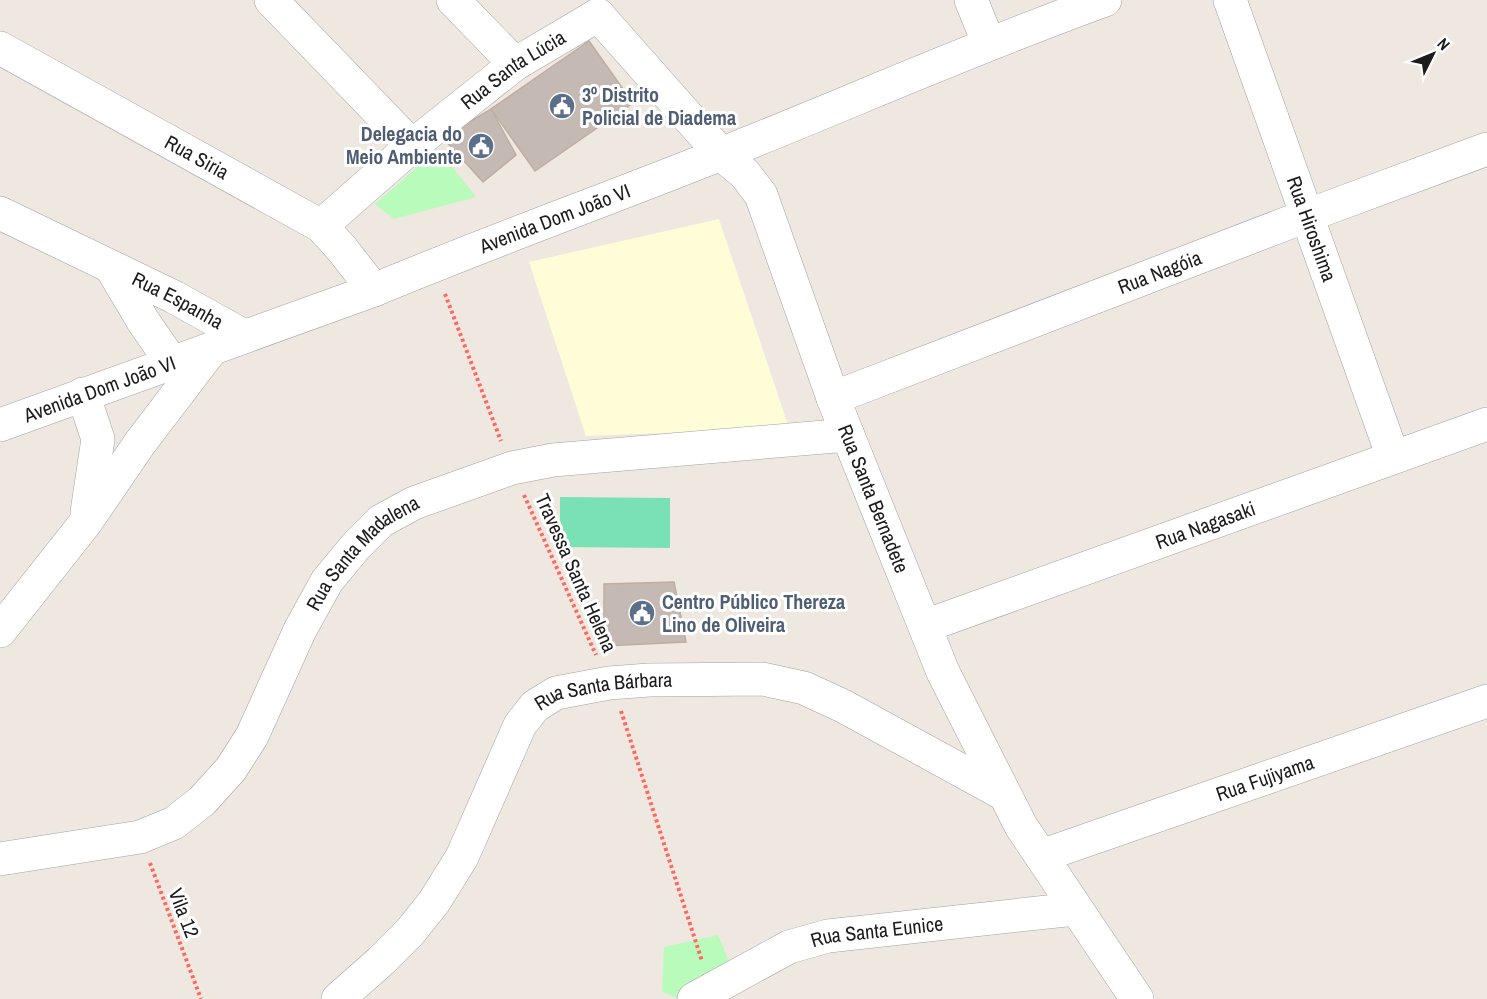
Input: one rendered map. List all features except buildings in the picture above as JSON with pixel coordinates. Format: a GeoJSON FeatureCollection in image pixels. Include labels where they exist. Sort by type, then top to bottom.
{"type":"FeatureCollection","features":[{"type":"Feature","properties":{"kind":"street"},"geometry":{"type":"LineString","coordinates":[[270,0],[412,146]]}},
{"type":"Feature","properties":{"kind":"street"},"geometry":{"type":"LineString","coordinates":[[453,0],[514,64]]}},
{"type":"Feature","properties":{"kind":"street"},"geometry":{"type":"LineString","coordinates":[[971,0],[989,44]]}},
{"type":"Feature","properties":{"kind":"street","name":"Rua Hiroshima"},"geometry":{"type":"LineString","coordinates":[[1230,0],[1393,457]]}},
{"type":"Feature","properties":{"kind":"street","name":"Avenida Dom João VI"},"geometry":{"type":"LineString","coordinates":[[0,424],[375,291],[434,265],[721,154],[1096,2]]}},
{"type":"Feature","properties":{"kind":"street","name":"Rua Santa Lúcia"},"geometry":{"type":"LineString","coordinates":[[321,226],[412,146],[514,64],[598,8]]}},
{"type":"Feature","properties":{"kind":"street","name":"Rua Santa Bernadete"},"geometry":{"type":"LineString","coordinates":[[598,8],[721,154],[745,174],[761,195],[833,398],[944,672],[1021,826],[1137,999]]}},
{"type":"Feature","properties":{"kind":"street","name":"Rua Siria"},"geometry":{"type":"LineString","coordinates":[[0,48],[321,226],[375,291]]}},
{"type":"Feature","properties":{"kind":"street","name":"Rua Nagóia"},"geometry":{"type":"LineString","coordinates":[[833,398],[1487,149]]}},
{"type":"Feature","properties":{"kind":"street","name":"Rua Espanha"},"geometry":{"type":"LineString","coordinates":[[0,213],[174,297],[244,336]]}},
{"type":"Feature","properties":{"kind":"street","name":"Rua Espanha"},"geometry":{"type":"LineString","coordinates":[[111,267],[143,321],[172,363]]}},
{"type":"Feature","properties":{"kind":"street"},"geometry":{"type":"LineString","coordinates":[[0,631],[86,522],[148,432],[211,350]]}},
{"type":"Feature","properties":{"kind":"street"},"geometry":{"type":"LineString","coordinates":[[83,394],[98,439],[86,522]]}},
{"type":"Feature","properties":{"kind":"street","name":"Rua Nagasaki"},"geometry":{"type":"LineString","coordinates":[[925,626],[1487,424]]}},
{"type":"Feature","properties":{"kind":"street"},"geometry":{"type":"LineString","coordinates":[[98,439],[134,438],[148,432]]}},
{"type":"Feature","properties":{"kind":"street","name":"Rua Santa Madalena"},"geometry":{"type":"LineString","coordinates":[[0,859],[140,837],[174,823],[202,801],[231,769],[252,736],[300,630],[327,581],[356,546],[381,521],[414,503],[512,468],[553,460],[848,435]]}},
{"type":"Feature","properties":{"kind":"street","name":"Rua Santa Bárbara"},"geometry":{"type":"LineString","coordinates":[[338,999],[403,940],[434,902],[462,857],[520,725],[535,706],[556,693],[609,682],[763,679],[804,688],[843,706],[1005,794]]}},
{"type":"Feature","properties":{"kind":"street","name":"Rua Fujiyama"},"geometry":{"type":"LineString","coordinates":[[1041,856],[1487,700]]}},
{"type":"Feature","properties":{"kind":"street","name":"Rua Santa Eunice"},"geometry":{"type":"LineString","coordinates":[[702,994],[789,947],[828,936],[1075,909]]}},
{"type":"Feature","properties":{"kind":"path","name":"Travessa Santa Helena"},"geometry":{"type":"LineString","coordinates":[[434,265],[512,468],[626,721],[702,994]]}},
{"type":"Feature","properties":{"kind":"path","name":"Vila 12"},"geometry":{"type":"LineString","coordinates":[[140,837],[201,999]]}},
{"type":"Feature","properties":{"kind":"shaded area"},"geometry":{"type":"Polygon","coordinates":[[[719,219],[789,428],[586,436],[529,262],[719,219]]]}},
{"type":"Feature","properties":{"kind":"green space"},"geometry":{"type":"Polygon","coordinates":[[[438,149],[476,197],[394,219],[375,204],[438,149]]]}},
{"type":"Feature","properties":{"kind":"green space"},"geometry":{"type":"Polygon","coordinates":[[[560,497],[670,498],[670,548],[560,547],[560,497]]]}},
{"type":"Feature","properties":{"kind":"green space"},"geometry":{"type":"Polygon","coordinates":[[[718,935],[733,971],[680,999],[662,992],[664,947],[718,935]]]}},
{"type":"Feature","properties":{"kind":"place","name":"3º Distrito Policial de Diadema"},"geometry":{"type":"Point","coordinates":[562,106]}},
{"type":"Feature","properties":{"kind":"place","name":"Delegacia do Meio Ambiente"},"geometry":{"type":"Point","coordinates":[481,146]}},
{"type":"Feature","properties":{"kind":"place","name":"Centro Público Thereza Lino de Oliveira"},"geometry":{"type":"Point","coordinates":[642,613]}}]}
